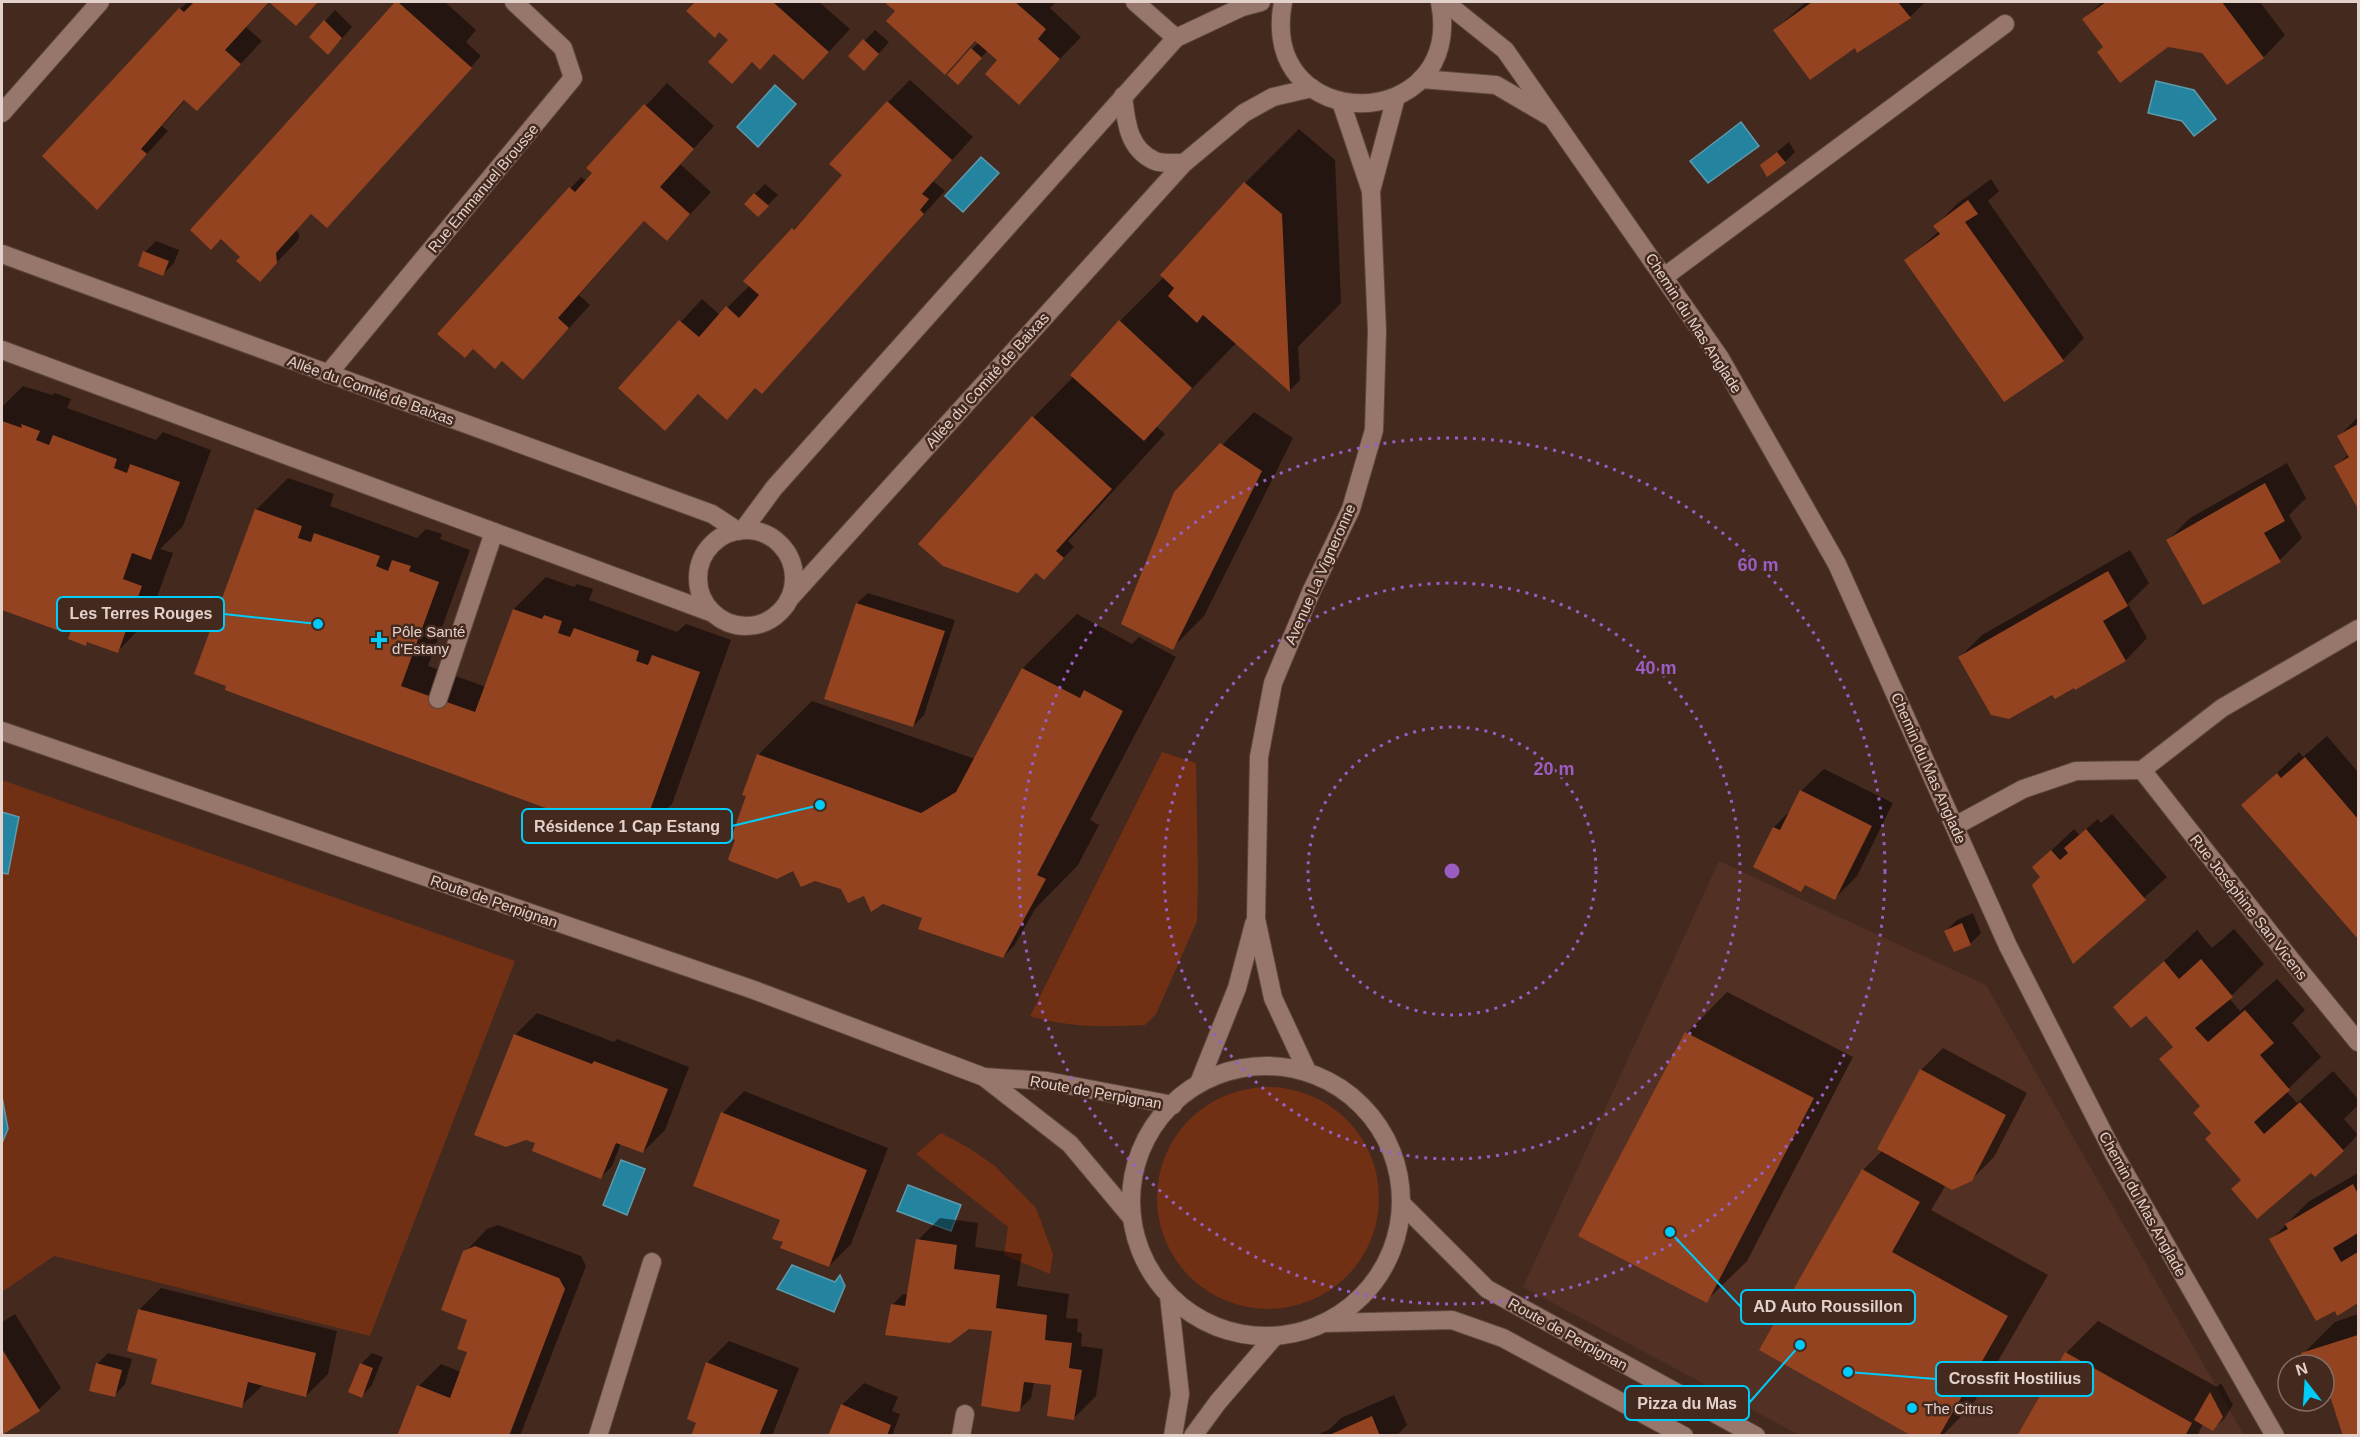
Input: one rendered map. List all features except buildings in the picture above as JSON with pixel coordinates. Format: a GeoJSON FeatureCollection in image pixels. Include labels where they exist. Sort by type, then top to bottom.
{"type":"FeatureCollection","features":[{"type":"Feature","properties":{"kind":"street"},"geometry":{"type":"LineString","coordinates":[[2,113],[100,2]]}},
{"type":"Feature","properties":{"kind":"street","name":"Rue Emmanuel Brousse"},"geometry":{"type":"LineString","coordinates":[[328,374],[573,78],[563,48],[514,2]]}},
{"type":"Feature","properties":{"kind":"street"},"geometry":{"type":"LineString","coordinates":[[1135,2],[1176,38]]}},
{"type":"Feature","properties":{"kind":"street"},"geometry":{"type":"LineString","coordinates":[[713,613],[699,587],[699,568],[703,557],[717,540],[740,530],[774,488],[1176,38],[1242,7],[1261,2]]}},
{"type":"Feature","properties":{"kind":"street"},"geometry":{"type":"LineString","coordinates":[[1283,2],[1280,20],[1283,46],[1293,69],[1312,88],[1341,102],[1369,104],[1396,96],[1421,79],[1434,62],[1442,41],[1443,18],[1440,2]]}},
{"type":"Feature","properties":{"kind":"street","name":"Chemin du Mas Anglade"},"geometry":{"type":"LineString","coordinates":[[1445,2],[1505,50],[1720,358],[1837,564],[2008,945],[2114,1154],[2275,1436]]}},
{"type":"Feature","properties":{"kind":"street"},"geometry":{"type":"LineString","coordinates":[[1664,277],[2005,24]]}},
{"type":"Feature","properties":{"kind":"street","name":"Chemin du Mas Anglade"},"geometry":{"type":"LineString","coordinates":[[1421,79],[1496,86],[1554,119]]}},
{"type":"Feature","properties":{"kind":"street","name":"Allée du Comité de Baixas"},"geometry":{"type":"LineString","coordinates":[[2,350],[713,613],[726,622],[742,627],[758,625],[774,619],[791,597],[1184,163],[1244,113],[1273,97],[1312,88]]}},
{"type":"Feature","properties":{"kind":"street"},"geometry":{"type":"LineString","coordinates":[[1123,96],[1128,132],[1140,152],[1157,162],[1184,163]]}},
{"type":"Feature","properties":{"kind":"street","name":"Avenue La Vigneronne"},"geometry":{"type":"LineString","coordinates":[[1371,191],[1396,96]]}},
{"type":"Feature","properties":{"kind":"street","name":"Avenue La Vigneronne"},"geometry":{"type":"LineString","coordinates":[[1307,1071],[1273,998],[1256,919],[1259,757],[1273,683],[1311,592],[1351,509],[1374,430],[1377,331],[1371,191],[1341,102]]}},
{"type":"Feature","properties":{"kind":"street","name":"Allée du Comité de Baixas"},"geometry":{"type":"LineString","coordinates":[[2,254],[712,514],[740,530],[768,535],[783,547],[791,559],[794,573],[791,597]]}},
{"type":"Feature","properties":{"kind":"street"},"geometry":{"type":"LineString","coordinates":[[438,699],[494,532]]}},
{"type":"Feature","properties":{"kind":"street"},"geometry":{"type":"LineString","coordinates":[[1955,826],[2023,789],[2076,771],[2142,770],[2222,708],[2358,629]]}},
{"type":"Feature","properties":{"kind":"street","name":"Route de Perpignan"},"geometry":{"type":"LineString","coordinates":[[2,731],[754,990],[984,1077],[1047,1081],[1173,1106]]}},
{"type":"Feature","properties":{"kind":"street","name":"Rue Joséphine San Vicens"},"geometry":{"type":"LineString","coordinates":[[2142,770],[2358,1042]]}},
{"type":"Feature","properties":{"kind":"street","name":"Avenue La Vigneronne"},"geometry":{"type":"LineString","coordinates":[[1199,1083],[1238,988],[1256,919]]}},
{"type":"Feature","properties":{"kind":"street"},"geometry":{"type":"LineString","coordinates":[[1270,1066],[1307,1071],[1346,1091],[1377,1122],[1396,1160],[1402,1204],[1396,1241],[1380,1274],[1356,1302],[1324,1323],[1300,1332],[1275,1336],[1236,1333],[1200,1319],[1169,1296],[1144,1260],[1132,1218],[1132,1182],[1142,1147],[1161,1116],[1199,1083],[1233,1069],[1270,1066]]}},
{"type":"Feature","properties":{"kind":"street","name":"Route de Perpignan"},"geometry":{"type":"LineString","coordinates":[[984,1077],[1070,1144],[1132,1218]]}},
{"type":"Feature","properties":{"kind":"street","name":"Route de Perpignan"},"geometry":{"type":"LineString","coordinates":[[1402,1204],[1487,1289],[1756,1436]]}},
{"type":"Feature","properties":{"kind":"street"},"geometry":{"type":"LineString","coordinates":[[598,1436],[652,1262]]}},
{"type":"Feature","properties":{"kind":"street"},"geometry":{"type":"LineString","coordinates":[[1169,1296],[1180,1394],[1173,1436]]}},
{"type":"Feature","properties":{"kind":"street"},"geometry":{"type":"LineString","coordinates":[[1324,1323],[1452,1320],[1503,1338],[1684,1436]]}},
{"type":"Feature","properties":{"kind":"street"},"geometry":{"type":"LineString","coordinates":[[1193,1436],[1218,1402],[1275,1336]]}},
{"type":"Feature","properties":{"kind":"street"},"geometry":{"type":"LineString","coordinates":[[961,1436],[965,1414]]}},
{"type":"Feature","properties":{"kind":"shaded area"},"geometry":{"type":"Polygon","coordinates":[[[1162,752],[1196,763],[1198,879],[1197,921],[1156,1014],[1145,1025],[1115,1026],[1073,1025],[1030,1016],[1162,752]]]}},
{"type":"Feature","properties":{"kind":"shaded area"},"geometry":{"type":"Polygon","coordinates":[[[2,780],[515,961],[370,1336],[54,1256],[2,1292],[2,780]]]}},
{"type":"Feature","properties":{"kind":"shaded area"},"geometry":{"type":"Polygon","coordinates":[[[1719,861],[1986,985],[2244,1435],[1799,1435],[1523,1287],[1719,861]]]}},
{"type":"Feature","properties":{"kind":"shaded area"},"geometry":{"type":"Polygon","coordinates":[[[1268,1087],[1300,1092],[1310,1096],[1329,1106],[1346,1120],[1360,1137],[1370,1156],[1374,1166],[1379,1198],[1374,1230],[1370,1240],[1360,1259],[1346,1276],[1329,1290],[1310,1300],[1300,1304],[1268,1309],[1236,1304],[1226,1300],[1207,1290],[1190,1276],[1176,1259],[1166,1240],[1162,1230],[1157,1198],[1162,1166],[1166,1156],[1176,1137],[1190,1120],[1207,1106],[1226,1096],[1236,1092],[1268,1087]]]}},
{"type":"Feature","properties":{"kind":"shaded area"},"geometry":{"type":"Polygon","coordinates":[[[941,1133],[969,1148],[995,1166],[1036,1208],[1053,1254],[1050,1274],[1004,1255],[1008,1227],[916,1154],[941,1133]]]}},
{"type":"Feature","properties":{"kind":"water"},"geometry":{"type":"Polygon","coordinates":[[[2156,81],[2194,90],[2216,119],[2194,136],[2182,121],[2148,113],[2156,81]]]}},
{"type":"Feature","properties":{"kind":"water"},"geometry":{"type":"Polygon","coordinates":[[[775,85],[796,104],[758,147],[737,127],[775,85]]]}},
{"type":"Feature","properties":{"kind":"water"},"geometry":{"type":"Polygon","coordinates":[[[1741,122],[1759,146],[1708,183],[1690,161],[1741,122]]]}},
{"type":"Feature","properties":{"kind":"water"},"geometry":{"type":"Polygon","coordinates":[[[981,157],[999,173],[963,212],[945,196],[981,157]]]}},
{"type":"Feature","properties":{"kind":"water"},"geometry":{"type":"Polygon","coordinates":[[[2,812],[19,817],[8,874],[2,873],[2,812]]]}},
{"type":"Feature","properties":{"kind":"water"},"geometry":{"type":"Polygon","coordinates":[[[2,1097],[8,1129],[2,1143],[2,1097]]]}},
{"type":"Feature","properties":{"kind":"water"},"geometry":{"type":"Polygon","coordinates":[[[621,1160],[645,1169],[627,1215],[603,1205],[621,1160]]]}},
{"type":"Feature","properties":{"kind":"water"},"geometry":{"type":"Polygon","coordinates":[[[908,1185],[961,1205],[951,1231],[897,1211],[908,1185]]]}},
{"type":"Feature","properties":{"kind":"water"},"geometry":{"type":"Polygon","coordinates":[[[792,1265],[835,1282],[840,1275],[845,1286],[834,1312],[777,1289],[792,1265]]]}},
{"type":"Feature","properties":{"kind":"place","name":"Les Terres Rouges"},"geometry":{"type":"Point","coordinates":[318,624]}},
{"type":"Feature","properties":{"kind":"place","name":"Pôle Santé d'Estany"},"geometry":{"type":"Point","coordinates":[379,640]}},
{"type":"Feature","properties":{"kind":"place","name":"Résidence 1 Cap Estang"},"geometry":{"type":"Point","coordinates":[820,805]}},
{"type":"Feature","properties":{"kind":"place","name":"AD Auto Roussillon"},"geometry":{"type":"Point","coordinates":[1670,1232]}},
{"type":"Feature","properties":{"kind":"place","name":"Pizza du Mas"},"geometry":{"type":"Point","coordinates":[1800,1345]}},
{"type":"Feature","properties":{"kind":"place","name":"Crossfit Hostilius"},"geometry":{"type":"Point","coordinates":[1848,1372]}},
{"type":"Feature","properties":{"kind":"place","name":"The Citrus"},"geometry":{"type":"Point","coordinates":[1912,1408]}}]}
